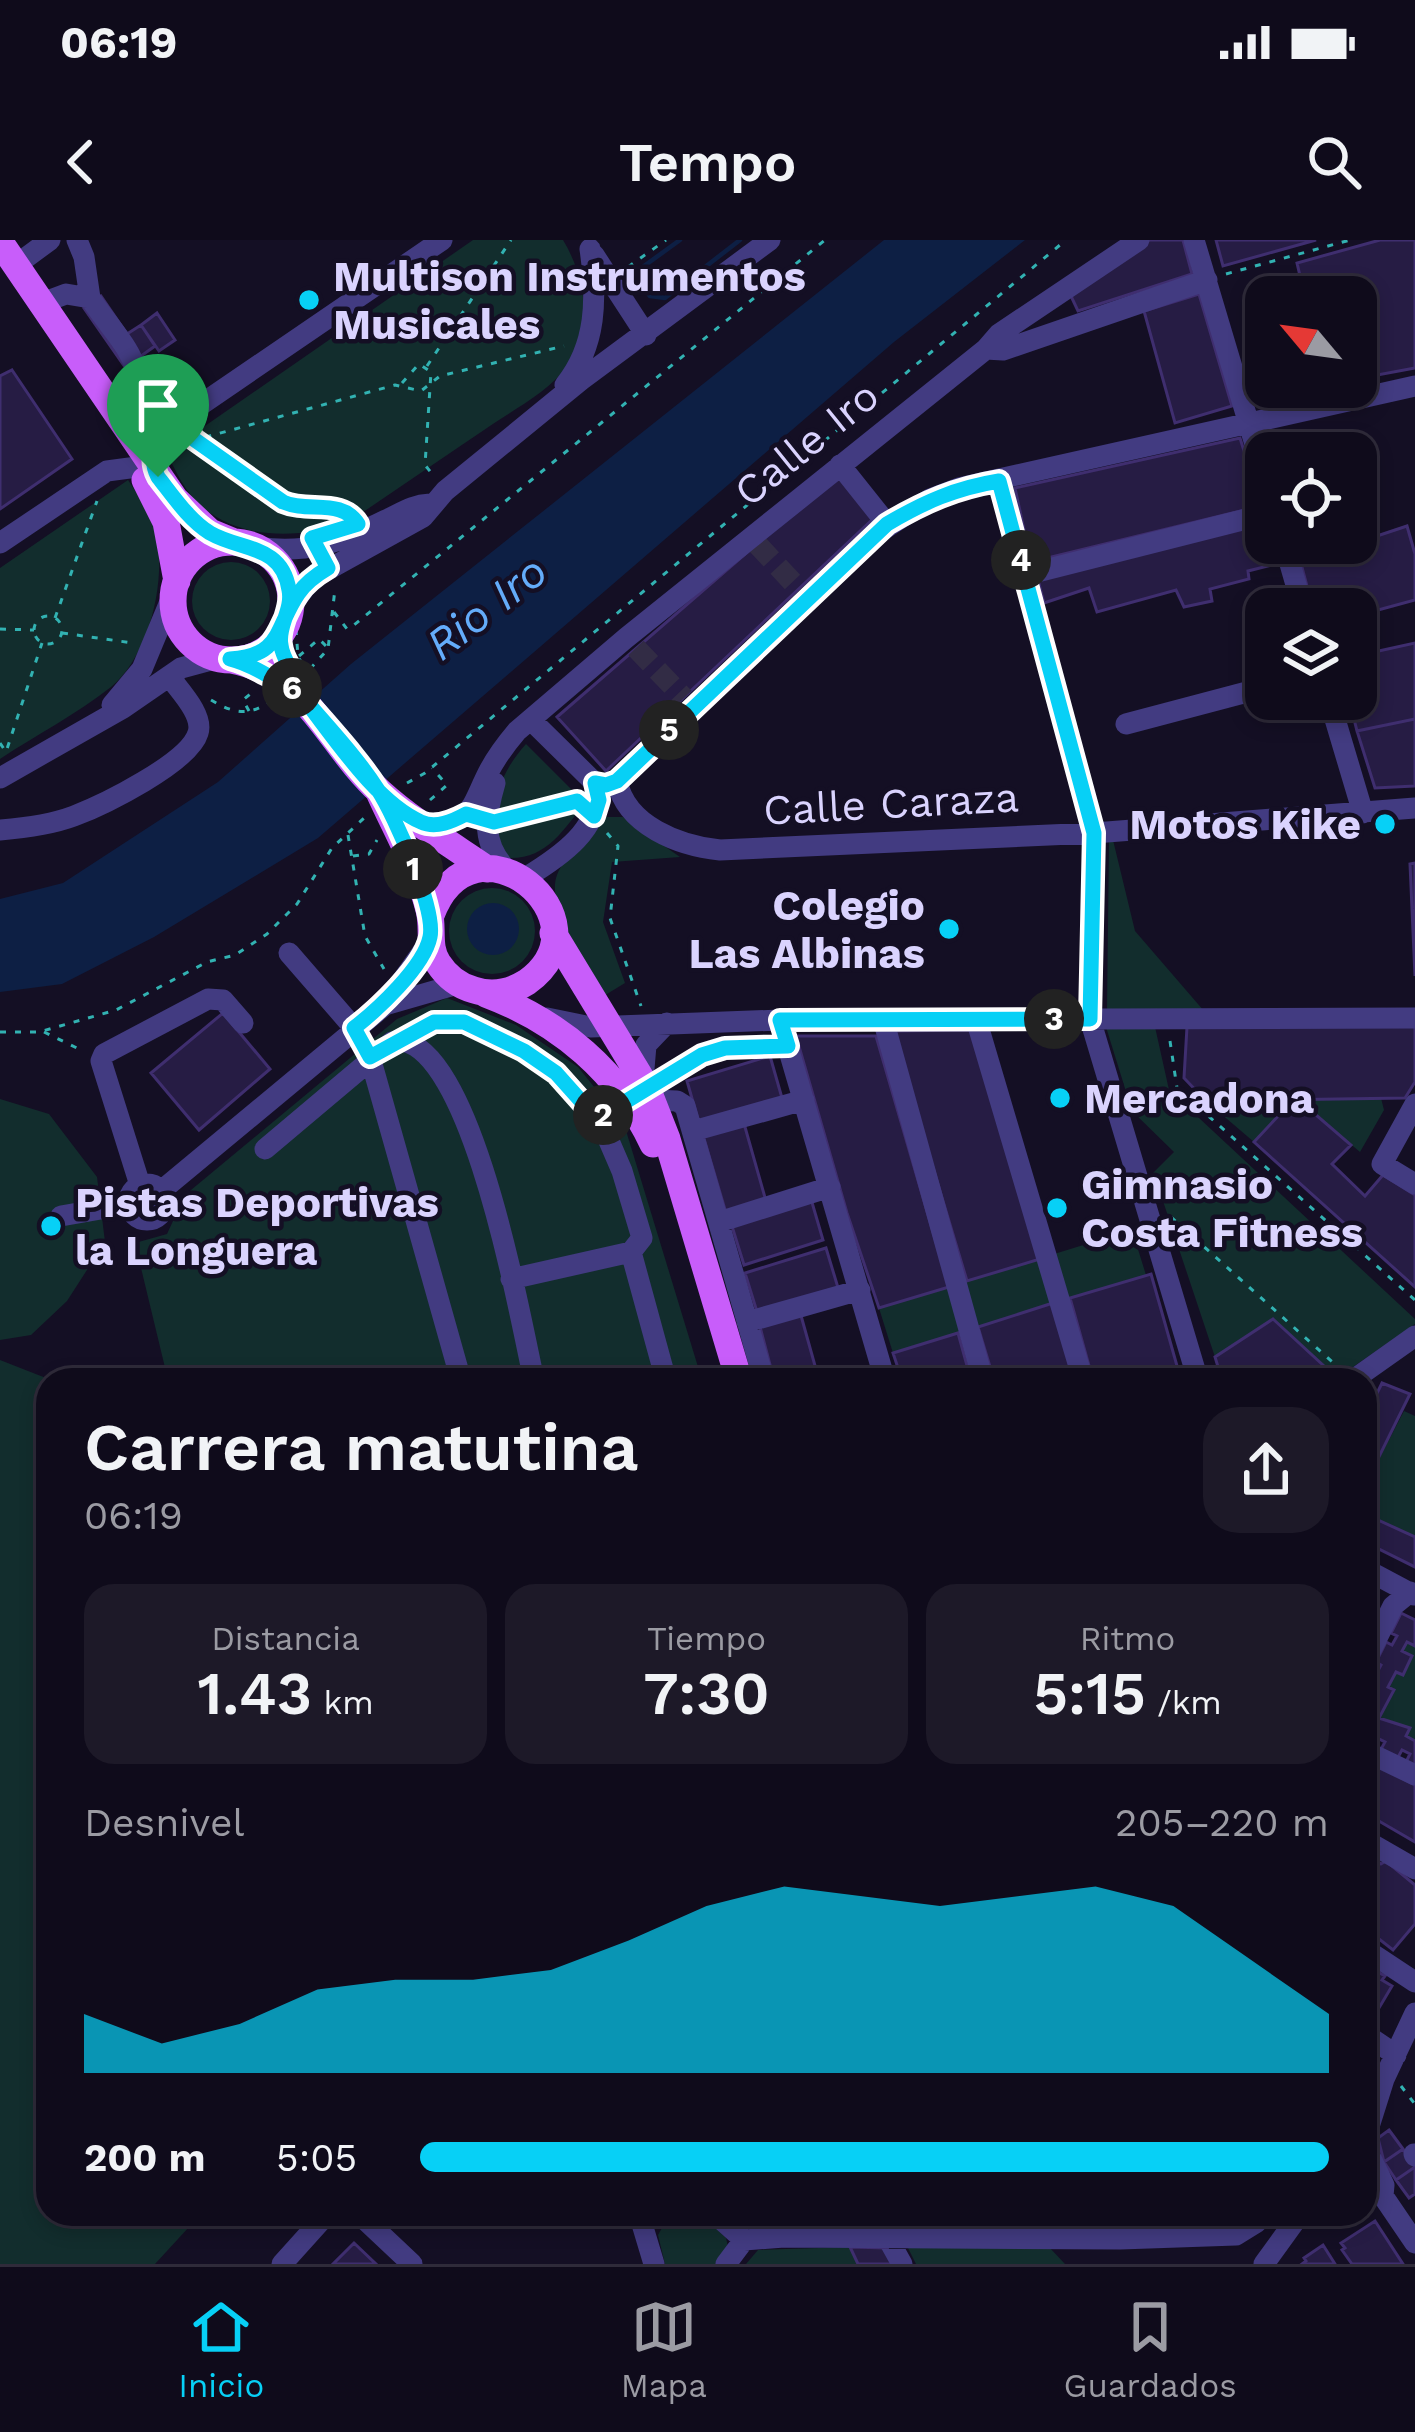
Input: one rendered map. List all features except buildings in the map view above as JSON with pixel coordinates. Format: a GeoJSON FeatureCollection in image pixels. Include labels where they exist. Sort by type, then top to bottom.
{"type":"FeatureCollection","features":[{"type":"Feature","properties":{"kind":"main road"},"geometry":{"type":"LineString","coordinates":[[5,258],[42,303],[131,434],[166,523],[176,617],[187,639],[224,659],[251,664],[282,685],[297,683]]}},
{"type":"Feature","properties":{"kind":"main road"},"geometry":{"type":"LineString","coordinates":[[5,258],[144,466],[210,532],[246,544],[284,573],[290,619],[280,645],[297,683],[422,816],[506,872],[549,908],[553,933],[648,1089],[735,1368]]}},
{"type":"Feature","properties":{"kind":"main road"},"geometry":{"type":"LineString","coordinates":[[175,586],[199,552],[246,544]]}},
{"type":"Feature","properties":{"kind":"main road"},"geometry":{"type":"LineString","coordinates":[[224,659],[265,650],[290,619]]}},
{"type":"Feature","properties":{"kind":"main road"},"geometry":{"type":"LineString","coordinates":[[397,788],[440,965],[470,988],[523,1011],[590,1056],[620,1087],[644,1124],[655,1147],[718,1368]]}},
{"type":"Feature","properties":{"kind":"main road"},"geometry":{"type":"LineString","coordinates":[[430,928],[452,883],[506,872]]}},
{"type":"Feature","properties":{"kind":"main road"},"geometry":{"type":"LineString","coordinates":[[470,988],[508,991],[531,979],[547,958],[553,933]]}},
{"type":"Feature","properties":{"kind":"street"},"geometry":{"type":"LineString","coordinates":[[5,258],[50,240]]}},
{"type":"Feature","properties":{"kind":"street"},"geometry":{"type":"LineString","coordinates":[[77,240],[90,298],[140,378],[140,404],[131,434]]}},
{"type":"Feature","properties":{"kind":"street"},"geometry":{"type":"LineString","coordinates":[[0,544],[107,471],[144,466],[162,435],[177,421],[442,240]]}},
{"type":"Feature","properties":{"kind":"street"},"geometry":{"type":"LineString","coordinates":[[290,619],[310,579],[423,517],[438,498],[547,408],[770,240]]}},
{"type":"Feature","properties":{"kind":"street","name":"Calle Iro"},"geometry":{"type":"LineString","coordinates":[[422,816],[448,823],[466,814],[478,801],[486,775],[504,747],[532,721],[999,334],[1138,240]]}},
{"type":"Feature","properties":{"kind":"street"},"geometry":{"type":"LineString","coordinates":[[1194,240],[1250,432]]}},
{"type":"Feature","properties":{"kind":"street"},"geometry":{"type":"LineString","coordinates":[[587,244],[646,334]]}},
{"type":"Feature","properties":{"kind":"street"},"geometry":{"type":"LineString","coordinates":[[547,408],[571,377],[589,340],[594,293],[587,244]]}},
{"type":"Feature","properties":{"kind":"street"},"geometry":{"type":"LineString","coordinates":[[986,349],[1003,350],[1207,280]]}},
{"type":"Feature","properties":{"kind":"street"},"geometry":{"type":"LineString","coordinates":[[42,303],[66,294],[90,298]]}},
{"type":"Feature","properties":{"kind":"street"},"geometry":{"type":"LineString","coordinates":[[1035,310],[1032,327],[1047,335]]}},
{"type":"Feature","properties":{"kind":"street"},"geometry":{"type":"LineString","coordinates":[[486,820],[488,842],[506,872],[575,841],[594,816],[606,782],[688,703],[803,593],[887,524],[930,499],[958,488],[1415,386]]}},
{"type":"Feature","properties":{"kind":"street"},"geometry":{"type":"LineString","coordinates":[[840,465],[887,524]]}},
{"type":"Feature","properties":{"kind":"street"},"geometry":{"type":"LineString","coordinates":[[999,481],[1094,833],[1090,1019],[1194,1368]]}},
{"type":"Feature","properties":{"kind":"street"},"geometry":{"type":"LineString","coordinates":[[246,544],[279,551],[336,544],[438,498]]}},
{"type":"Feature","properties":{"kind":"street"},"geometry":{"type":"LineString","coordinates":[[1025,575],[1245,519]]}},
{"type":"Feature","properties":{"kind":"street"},"geometry":{"type":"LineString","coordinates":[[106,716],[150,653],[175,586]]}},
{"type":"Feature","properties":{"kind":"street"},"geometry":{"type":"LineString","coordinates":[[0,778],[169,676],[194,663],[224,659]]}},
{"type":"Feature","properties":{"kind":"street"},"geometry":{"type":"LineString","coordinates":[[0,830],[27,828],[87,810],[158,771],[189,747],[198,734],[199,718],[169,676]]}},
{"type":"Feature","properties":{"kind":"street"},"geometry":{"type":"LineString","coordinates":[[1126,724],[1245,693]]}},
{"type":"Feature","properties":{"kind":"street"},"geometry":{"type":"LineString","coordinates":[[1335,720],[1364,813]]}},
{"type":"Feature","properties":{"kind":"street"},"geometry":{"type":"LineString","coordinates":[[532,721],[606,782]]}},
{"type":"Feature","properties":{"kind":"street","name":"Calle Iro"},"geometry":{"type":"LineString","coordinates":[[486,820],[495,782],[532,721]]}},
{"type":"Feature","properties":{"kind":"street","name":"Calle Caraza"},"geometry":{"type":"LineString","coordinates":[[606,782],[667,838],[693,848],[720,850],[1094,833],[1415,808]]}},
{"type":"Feature","properties":{"kind":"street"},"geometry":{"type":"LineString","coordinates":[[594,816],[614,807],[635,813]]}},
{"type":"Feature","properties":{"kind":"street"},"geometry":{"type":"LineString","coordinates":[[61,1216],[144,1194],[385,1005],[430,928]]}},
{"type":"Feature","properties":{"kind":"street"},"geometry":{"type":"LineString","coordinates":[[289,953],[354,1028],[370,1057],[457,1368]]}},
{"type":"Feature","properties":{"kind":"street"},"geometry":{"type":"LineString","coordinates":[[385,1005],[470,988]]}},
{"type":"Feature","properties":{"kind":"street"},"geometry":{"type":"LineString","coordinates":[[144,1194],[100,1061],[104,1054],[208,999],[223,1000],[243,1023]]}},
{"type":"Feature","properties":{"kind":"street"},"geometry":{"type":"LineString","coordinates":[[523,1011],[576,1025],[609,1026],[780,1020],[1415,1018]]}},
{"type":"Feature","properties":{"kind":"street"},"geometry":{"type":"LineString","coordinates":[[883,1019],[980,1368]]}},
{"type":"Feature","properties":{"kind":"street"},"geometry":{"type":"LineString","coordinates":[[976,1019],[1079,1368]]}},
{"type":"Feature","properties":{"kind":"street"},"geometry":{"type":"LineString","coordinates":[[780,1020],[882,1368]]}},
{"type":"Feature","properties":{"kind":"street"},"geometry":{"type":"LineString","coordinates":[[403,1041],[434,1022],[464,1022],[524,1051],[556,1073],[597,1119],[622,1171],[642,1232],[631,1252],[511,1279]]}},
{"type":"Feature","properties":{"kind":"street"},"geometry":{"type":"LineString","coordinates":[[658,1024],[646,1045],[648,1089],[682,1103],[760,1368]]}},
{"type":"Feature","properties":{"kind":"street"},"geometry":{"type":"LineString","coordinates":[[266,1149],[392,1042],[423,1048],[458,1097],[472,1131],[531,1368]]}},
{"type":"Feature","properties":{"kind":"street"},"geometry":{"type":"LineString","coordinates":[[693,1131],[804,1100]]}},
{"type":"Feature","properties":{"kind":"street"},"geometry":{"type":"LineString","coordinates":[[1415,1104],[1382,1164],[1415,1184]]}},
{"type":"Feature","properties":{"kind":"street"},"geometry":{"type":"LineString","coordinates":[[719,1222],[830,1187]]}},
{"type":"Feature","properties":{"kind":"street"},"geometry":{"type":"LineString","coordinates":[[631,1252],[664,1368]]}},
{"type":"Feature","properties":{"kind":"street"},"geometry":{"type":"LineString","coordinates":[[747,1322],[860,1290]]}},
{"type":"Feature","properties":{"kind":"street"},"geometry":{"type":"LineString","coordinates":[[1370,1368],[1415,1336]]}},
{"type":"Feature","properties":{"kind":"street"},"geometry":{"type":"LineString","coordinates":[[1377,1575],[1412,1594],[1393,1606],[1377,1638]]}},
{"type":"Feature","properties":{"kind":"street"},"geometry":{"type":"LineString","coordinates":[[1377,1757],[1415,1775]]}},
{"type":"Feature","properties":{"kind":"street"},"geometry":{"type":"LineString","coordinates":[[1377,1847],[1415,1869]]}},
{"type":"Feature","properties":{"kind":"street"},"geometry":{"type":"LineString","coordinates":[[1377,1957],[1415,1982]]}},
{"type":"Feature","properties":{"kind":"street"},"geometry":{"type":"LineString","coordinates":[[1377,2100],[1415,2013]]}},
{"type":"Feature","properties":{"kind":"street"},"geometry":{"type":"LineString","coordinates":[[1377,2042],[1396,2055]]}},
{"type":"Feature","properties":{"kind":"street"},"geometry":{"type":"LineString","coordinates":[[1377,2089],[1384,2079]]}},
{"type":"Feature","properties":{"kind":"street"},"geometry":{"type":"LineString","coordinates":[[1377,2194],[1415,2242]]}},
{"type":"Feature","properties":{"kind":"street"},"geometry":{"type":"LineString","coordinates":[[282,2264],[316,2226]]}},
{"type":"Feature","properties":{"kind":"street"},"geometry":{"type":"LineString","coordinates":[[372,2226],[412,2264]]}},
{"type":"Feature","properties":{"kind":"street"},"geometry":{"type":"LineString","coordinates":[[648,2226],[654,2264]]}},
{"type":"Feature","properties":{"kind":"street"},"geometry":{"type":"LineString","coordinates":[[728,2226],[744,2240],[1120,2239],[1236,2235],[1244,2226]]}},
{"type":"Feature","properties":{"kind":"street"},"geometry":{"type":"LineString","coordinates":[[784,2237],[793,2226]]}},
{"type":"Feature","properties":{"kind":"street"},"geometry":{"type":"LineString","coordinates":[[882,2237],[889,2226]]}},
{"type":"Feature","properties":{"kind":"street"},"geometry":{"type":"LineString","coordinates":[[959,2237],[968,2226]]}},
{"type":"Feature","properties":{"kind":"street"},"geometry":{"type":"LineString","coordinates":[[1038,2237],[1047,2226]]}},
{"type":"Feature","properties":{"kind":"street"},"geometry":{"type":"LineString","coordinates":[[1120,2239],[1131,2226]]}},
{"type":"Feature","properties":{"kind":"street"},"geometry":{"type":"LineString","coordinates":[[1265,2226],[1283,2237]]}},
{"type":"Feature","properties":{"kind":"street"},"geometry":{"type":"LineString","coordinates":[[1264,2264],[1291,2226]]}},
{"type":"Feature","properties":{"kind":"street"},"geometry":{"type":"LineString","coordinates":[[882,2237],[902,2264]]}},
{"type":"Feature","properties":{"kind":"street"},"geometry":{"type":"LineString","coordinates":[[726,2264],[744,2240]]}},
{"type":"Feature","properties":{"kind":"path"},"geometry":{"type":"LineString","coordinates":[[425,367],[511,240]]}},
{"type":"Feature","properties":{"kind":"path"},"geometry":{"type":"LineString","coordinates":[[610,280],[666,240]]}},
{"type":"Feature","properties":{"kind":"path"},"geometry":{"type":"LineString","coordinates":[[334,612],[347,629],[354,625],[825,240]]}},
{"type":"Feature","properties":{"kind":"path"},"geometry":{"type":"LineString","coordinates":[[397,788],[431,767],[1066,240]]}},
{"type":"Feature","properties":{"kind":"path"},"geometry":{"type":"LineString","coordinates":[[1207,280],[1350,240]]}},
{"type":"Feature","properties":{"kind":"path"},"geometry":{"type":"LineString","coordinates":[[195,440],[401,386],[415,392],[433,378],[589,340]]}},
{"type":"Feature","properties":{"kind":"path"},"geometry":{"type":"LineString","coordinates":[[401,386],[419,364],[433,378],[425,466],[438,498]]}},
{"type":"Feature","properties":{"kind":"path"},"geometry":{"type":"LineString","coordinates":[[177,421],[195,440],[283,502],[340,509],[358,524]]}},
{"type":"Feature","properties":{"kind":"path"},"geometry":{"type":"LineString","coordinates":[[62,633],[55,618],[97,501],[87,483]]}},
{"type":"Feature","properties":{"kind":"path"},"geometry":{"type":"LineString","coordinates":[[207,697],[226,709],[250,712],[297,683],[328,649],[335,594],[328,568]]}},
{"type":"Feature","properties":{"kind":"path"},"geometry":{"type":"LineString","coordinates":[[34,630],[43,618],[55,618]]}},
{"type":"Feature","properties":{"kind":"path"},"geometry":{"type":"LineString","coordinates":[[290,619],[298,657],[297,683]]}},
{"type":"Feature","properties":{"kind":"path"},"geometry":{"type":"LineString","coordinates":[[0,629],[34,630]]}},
{"type":"Feature","properties":{"kind":"path"},"geometry":{"type":"LineString","coordinates":[[0,743],[6,752],[41,643],[34,630]]}},
{"type":"Feature","properties":{"kind":"path"},"geometry":{"type":"LineString","coordinates":[[62,633],[139,644],[150,653]]}},
{"type":"Feature","properties":{"kind":"path"},"geometry":{"type":"LineString","coordinates":[[41,643],[54,643],[62,633]]}},
{"type":"Feature","properties":{"kind":"path"},"geometry":{"type":"LineString","coordinates":[[298,657],[320,639],[328,649]]}},
{"type":"Feature","properties":{"kind":"path"},"geometry":{"type":"LineString","coordinates":[[250,712],[243,700],[260,686]]}},
{"type":"Feature","properties":{"kind":"path"},"geometry":{"type":"LineString","coordinates":[[422,816],[447,785],[431,767]]}},
{"type":"Feature","properties":{"kind":"path"},"geometry":{"type":"LineString","coordinates":[[486,820],[577,801],[594,816],[618,846],[610,919],[658,1024]]}},
{"type":"Feature","properties":{"kind":"path"},"geometry":{"type":"LineString","coordinates":[[0,1032],[42,1031],[116,1010],[207,962],[235,955],[268,934],[297,904],[332,848],[364,818]]}},
{"type":"Feature","properties":{"kind":"path"},"geometry":{"type":"LineString","coordinates":[[351,856],[369,854],[380,830]]}},
{"type":"Feature","properties":{"kind":"path"},"geometry":{"type":"LineString","coordinates":[[347,833],[365,936],[380,964],[400,985]]}},
{"type":"Feature","properties":{"kind":"path"},"geometry":{"type":"LineString","coordinates":[[1168,1021],[1178,1088],[1415,1300]]}},
{"type":"Feature","properties":{"kind":"path"},"geometry":{"type":"LineString","coordinates":[[42,1031],[100,1061]]}},
{"type":"Feature","properties":{"kind":"path"},"geometry":{"type":"LineString","coordinates":[[648,1089],[702,1055],[725,1048],[788,1046]]}},
{"type":"Feature","properties":{"kind":"path"},"geometry":{"type":"LineString","coordinates":[[1140,1189],[1340,1368]]}},
{"type":"Feature","properties":{"kind":"green space"},"geometry":{"type":"Polygon","coordinates":[[[473,240],[563,240],[577,269],[584,318],[576,350],[551,384],[347,523],[306,532],[263,532],[223,521],[190,494],[166,453],[473,240]]]}},
{"type":"Feature","properties":{"kind":"green space"},"geometry":{"type":"Polygon","coordinates":[[[128,480],[155,529],[159,569],[152,614],[136,656],[111,687],[0,759],[0,568],[128,480]]]}},
{"type":"Feature","properties":{"kind":"green space"},"geometry":{"type":"Polygon","coordinates":[[[231,562],[258,574],[270,601],[258,628],[231,640],[204,628],[192,601],[204,574],[231,562]]]}},
{"type":"Feature","properties":{"kind":"green space"},"geometry":{"type":"Polygon","coordinates":[[[526,744],[585,803],[544,848],[509,858],[496,829],[496,799],[507,770],[526,744]]]}},
{"type":"Feature","properties":{"kind":"green space"},"geometry":{"type":"Polygon","coordinates":[[[605,817],[623,817],[680,857],[612,862],[603,922],[625,983],[602,997],[569,937],[555,888],[566,859],[605,817]]]}},
{"type":"Feature","properties":{"kind":"green space"},"geometry":{"type":"Polygon","coordinates":[[[1109,840],[1113,840],[1135,931],[1204,1011],[1107,1010],[1109,840]]]}},
{"type":"Feature","properties":{"kind":"green space"},"geometry":{"type":"Polygon","coordinates":[[[492,888],[522,901],[535,931],[522,961],[492,974],[462,961],[449,931],[462,901],[492,888]]]}},
{"type":"Feature","properties":{"kind":"green space"},"geometry":{"type":"Polygon","coordinates":[[[447,998],[516,1025],[578,1067],[624,1124],[698,1368],[165,1368],[135,1243],[167,1234],[185,1195],[397,1019],[447,998]]]}},
{"type":"Feature","properties":{"kind":"green space"},"geometry":{"type":"Polygon","coordinates":[[[1106,1027],[1155,1027],[1169,1090],[1415,1319],[1415,1324],[1351,1368],[1326,1368],[1273,1319],[1215,1357],[1160,1192],[1147,1179],[1174,1152],[1132,1111],[1106,1027]]]}},
{"type":"Feature","properties":{"kind":"green space"},"geometry":{"type":"Polygon","coordinates":[[[1381,1098],[1384,1110],[1360,1152],[1315,1114],[1280,1114],[1254,1142],[1206,1101],[1381,1098]]]}},
{"type":"Feature","properties":{"kind":"green space","name":"Pistas Deportivas la Longuera"},"geometry":{"type":"Polygon","coordinates":[[[0,1099],[49,1114],[97,1177],[105,1242],[67,1301],[31,1335],[0,1340],[0,1099]]]}},
{"type":"Feature","properties":{"kind":"green space"},"geometry":{"type":"Polygon","coordinates":[[[1132,1230],[1146,1275],[893,1353],[879,1308],[1132,1230]]]}},
{"type":"Feature","properties":{"kind":"green space"},"geometry":{"type":"Polygon","coordinates":[[[0,1360],[36,1374],[36,2226],[190,2226],[155,2264],[0,2264],[0,1360]]]}},
{"type":"Feature","properties":{"kind":"green space"},"geometry":{"type":"Polygon","coordinates":[[[1404,1411],[1415,1416],[1415,1537],[1377,1520],[1377,1463],[1404,1411]]]}},
{"type":"Feature","properties":{"kind":"green space"},"geometry":{"type":"Polygon","coordinates":[[[1407,1642],[1415,1646],[1415,1741],[1406,1736],[1409,1728],[1379,1718],[1393,1690],[1388,1687],[1396,1672],[1403,1675],[1412,1656],[1402,1651],[1407,1642]]]}},
{"type":"Feature","properties":{"kind":"green space"},"geometry":{"type":"Polygon","coordinates":[[[663,2226],[714,2226],[728,2247],[717,2264],[665,2264],[658,2235],[663,2226]]]}},
{"type":"Feature","properties":{"kind":"green space"},"geometry":{"type":"Polygon","coordinates":[[[850,2247],[858,2264],[746,2264],[758,2250],[850,2247]]]}},
{"type":"Feature","properties":{"kind":"green space"},"geometry":{"type":"Polygon","coordinates":[[[1049,2247],[1065,2264],[916,2264],[908,2248],[1049,2247]]]}},
{"type":"Feature","properties":{"kind":"water","name":"Rio Iro"},"geometry":{"type":"Polygon","coordinates":[[[884,240],[1025,240],[894,342],[318,838],[154,937],[62,984],[0,992],[0,899],[63,883],[218,782],[351,664],[884,240]]]}},
{"type":"Feature","properties":{"kind":"water"},"geometry":{"type":"Polygon","coordinates":[[[493,903],[511,911],[519,929],[511,947],[493,955],[475,947],[467,929],[475,911],[493,903]]]}},
{"type":"Feature","properties":{"kind":"waterway"},"geometry":{"type":"LineString","coordinates":[[680,240],[633,274],[650,296],[665,298],[740,240]]}},
{"type":"Feature","properties":{"kind":"tunnel"},"geometry":{"type":"LineString","coordinates":[[757,544],[799,589]]}},
{"type":"Feature","properties":{"kind":"tunnel"},"geometry":{"type":"LineString","coordinates":[[636,648],[684,698]]}},
{"type":"Feature","properties":{"kind":"place","name":"Multison Instrumentos Musicales"},"geometry":{"type":"Point","coordinates":[309,300]}},
{"type":"Feature","properties":{"kind":"place","name":"Motos Kike"},"geometry":{"type":"Point","coordinates":[1385,824]}},
{"type":"Feature","properties":{"kind":"place","name":"Colegio Las Albinas"},"geometry":{"type":"Point","coordinates":[949,929]}},
{"type":"Feature","properties":{"kind":"place","name":"Mercadona"},"geometry":{"type":"Point","coordinates":[1060,1098]}},
{"type":"Feature","properties":{"kind":"place","name":"Gimnasio Costa Fitness"},"geometry":{"type":"Point","coordinates":[1057,1208]}},
{"type":"Feature","properties":{"kind":"place","name":"Pistas Deportivas la Longuera"},"geometry":{"type":"Point","coordinates":[51,1226]}},
{"type":"Feature","properties":{"kind":"route"},"geometry":{"type":"LineString","coordinates":[[158,477],[152,465],[155,449],[177,421],[195,440],[283,502],[340,509],[354,516],[358,524],[312,538],[328,568],[298,592],[282,632],[265,650],[230,659],[251,664],[296,689],[379,792],[424,824],[448,823],[466,814],[494,822],[577,801],[594,816],[599,800],[595,783],[617,781],[887,524],[958,488],[999,481],[1094,833],[1090,1019],[780,1020],[788,1046],[725,1048],[702,1055],[597,1119],[556,1073],[524,1051],[464,1022],[434,1022],[370,1057],[354,1028],[385,1005],[430,941],[431,915],[423,892],[379,792],[296,689],[297,675],[280,645],[282,632],[290,608],[290,596],[277,562],[258,547],[210,532],[158,477]]}}]}
